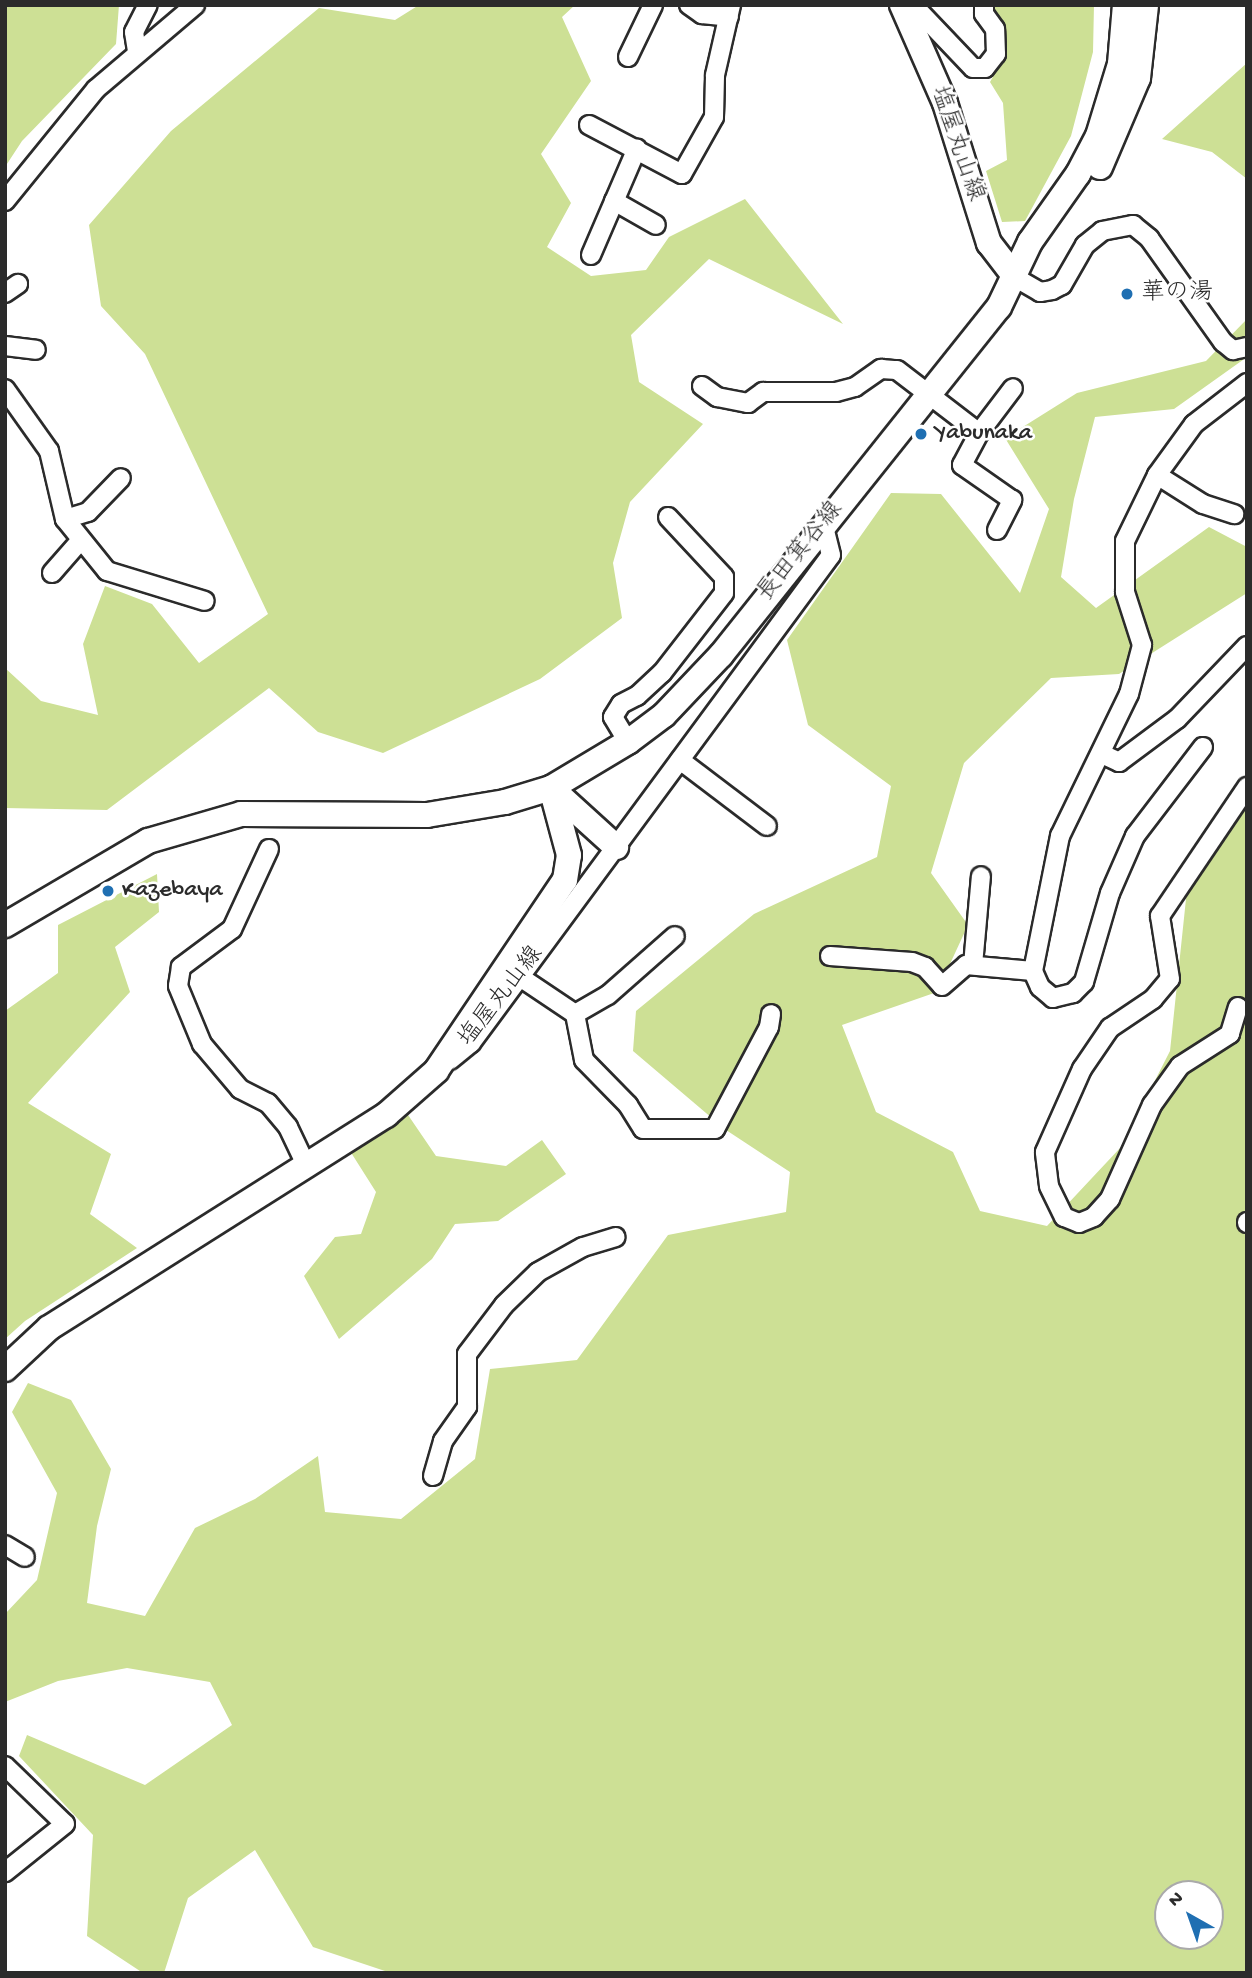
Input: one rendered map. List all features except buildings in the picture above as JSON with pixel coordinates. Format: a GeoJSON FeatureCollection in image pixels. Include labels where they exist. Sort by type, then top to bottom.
{"type":"FeatureCollection","features":[{"type":"Feature","properties":{"kind":"street"},"geometry":{"type":"LineString","coordinates":[[137,51],[134,32],[148,5]]}},
{"type":"Feature","properties":{"kind":"street"},"geometry":{"type":"LineString","coordinates":[[5,201],[96,89],[137,51],[195,5]]}},
{"type":"Feature","properties":{"kind":"street"},"geometry":{"type":"LineString","coordinates":[[628,57],[653,5]]}},
{"type":"Feature","properties":{"kind":"street"},"geometry":{"type":"LineString","coordinates":[[589,125],[682,174],[714,117],[716,75],[730,11],[702,13],[688,5]]}},
{"type":"Feature","properties":{"kind":"street","name":"塩屋丸山線"},"geometry":{"type":"LineString","coordinates":[[902,5],[945,103],[989,243],[1016,278]]}},
{"type":"Feature","properties":{"kind":"street"},"geometry":{"type":"LineString","coordinates":[[913,5],[973,68],[985,68],[996,54],[995,29],[984,14],[984,5]]}},
{"type":"Feature","properties":{"kind":"street","name":"長田箕谷線"},"geometry":{"type":"LineString","coordinates":[[1016,278],[1030,242],[1078,174],[1098,136],[1120,64],[1125,5]]}},
{"type":"Feature","properties":{"kind":"street","name":"長田箕谷線"},"geometry":{"type":"LineString","coordinates":[[5,925],[148,841],[221,818],[270,812],[427,815],[485,806],[551,788],[628,742],[705,674],[823,524],[933,396],[1016,278],[1043,252],[1103,162],[1121,126],[1138,78],[1146,5]]}},
{"type":"Feature","properties":{"kind":"street"},"geometry":{"type":"LineString","coordinates":[[591,255],[637,148]]}},
{"type":"Feature","properties":{"kind":"street"},"geometry":{"type":"LineString","coordinates":[[614,201],[656,225]]}},
{"type":"Feature","properties":{"kind":"street"},"geometry":{"type":"LineString","coordinates":[[1016,278],[1040,292],[1052,290],[1062,285],[1085,245],[1102,231],[1133,225],[1149,239],[1223,342],[1233,350],[1247,347]]}},
{"type":"Feature","properties":{"kind":"street"},"geometry":{"type":"LineString","coordinates":[[5,346],[36,351]]}},
{"type":"Feature","properties":{"kind":"street"},"geometry":{"type":"LineString","coordinates":[[702,387],[717,397],[748,403],[763,392],[836,392],[855,387],[881,369],[897,370],[979,433]]}},
{"type":"Feature","properties":{"kind":"street"},"geometry":{"type":"LineString","coordinates":[[1203,747],[1135,836],[1110,892],[1084,982],[1073,993],[1053,998],[1040,987],[1033,971],[1060,836],[1129,694],[1142,645],[1125,592],[1125,541],[1157,475],[1194,424],[1247,383]]}},
{"type":"Feature","properties":{"kind":"street"},"geometry":{"type":"LineString","coordinates":[[997,530],[1012,500],[962,465],[979,433],[1013,388]]}},
{"type":"Feature","properties":{"kind":"street"},"geometry":{"type":"LineString","coordinates":[[5,389],[50,452],[65,519],[101,576],[138,578],[205,601]]}},
{"type":"Feature","properties":{"kind":"street"},"geometry":{"type":"LineString","coordinates":[[1157,475],[1203,505],[1234,514]]}},
{"type":"Feature","properties":{"kind":"street"},"geometry":{"type":"LineString","coordinates":[[65,519],[88,512],[121,478]]}},
{"type":"Feature","properties":{"kind":"street"},"geometry":{"type":"LineString","coordinates":[[628,742],[613,717],[621,704],[637,696],[662,673],[724,593],[724,577],[668,517]]}},
{"type":"Feature","properties":{"kind":"street","name":"塩屋丸山線"},"geometry":{"type":"LineString","coordinates":[[5,1369],[49,1328],[386,1115],[471,1043],[831,555],[823,524]]}},
{"type":"Feature","properties":{"kind":"street"},"geometry":{"type":"LineString","coordinates":[[52,573],[80,541]]}},
{"type":"Feature","properties":{"kind":"street"},"geometry":{"type":"LineString","coordinates":[[1102,754],[1119,762],[1177,719],[1247,646]]}},
{"type":"Feature","properties":{"kind":"street"},"geometry":{"type":"LineString","coordinates":[[680,760],[767,826]]}},
{"type":"Feature","properties":{"kind":"street"},"geometry":{"type":"LineString","coordinates":[[1238,1007],[1230,1034],[1180,1066],[1152,1105],[1110,1199],[1094,1217],[1079,1223],[1064,1217],[1049,1186],[1045,1152],[1082,1069],[1110,1028],[1153,999],[1170,979],[1160,916],[1247,786]]}},
{"type":"Feature","properties":{"kind":"street"},"geometry":{"type":"LineString","coordinates":[[551,788],[616,847]]}},
{"type":"Feature","properties":{"kind":"street"},"geometry":{"type":"LineString","coordinates":[[436,1071],[482,997],[565,880],[569,855],[551,788]]}},
{"type":"Feature","properties":{"kind":"street"},"geometry":{"type":"LineString","coordinates":[[269,849],[232,929],[181,967],[178,986],[202,1044],[240,1089],[268,1103],[288,1127],[307,1167]]}},
{"type":"Feature","properties":{"kind":"street"},"geometry":{"type":"LineString","coordinates":[[973,965],[981,876]]}},
{"type":"Feature","properties":{"kind":"street"},"geometry":{"type":"LineString","coordinates":[[575,1014],[608,995],[675,936]]}},
{"type":"Feature","properties":{"kind":"street"},"geometry":{"type":"LineString","coordinates":[[830,956],[859,947],[925,967],[942,986],[966,965],[1033,971]]}},
{"type":"Feature","properties":{"kind":"street"},"geometry":{"type":"LineString","coordinates":[[520,976],[575,1014],[584,1060],[628,1105],[643,1129],[715,1129],[769,1027],[771,1014]]}},
{"type":"Feature","properties":{"kind":"street"},"geometry":{"type":"LineString","coordinates":[[433,1476],[443,1441],[467,1407],[467,1354],[489,1325],[538,1272],[583,1247],[615,1237]]}},
{"type":"Feature","properties":{"kind":"street"},"geometry":{"type":"LineString","coordinates":[[5,1545],[25,1557]]}},
{"type":"Feature","properties":{"kind":"street"},"geometry":{"type":"LineString","coordinates":[[5,1766],[65,1824],[5,1872]]}},
{"type":"Feature","properties":{"kind":"green space"},"geometry":{"type":"Polygon","coordinates":[[[5,5],[119,5],[116,44],[22,141],[5,167],[5,5]]]}},
{"type":"Feature","properties":{"kind":"green space"},"geometry":{"type":"Polygon","coordinates":[[[419,5],[575,5],[562,17],[591,81],[541,154],[571,203],[547,247],[591,276],[646,270],[669,237],[745,199],[843,324],[709,259],[631,335],[639,382],[703,424],[630,502],[613,563],[622,618],[540,679],[383,753],[318,732],[269,688],[107,810],[5,808],[5,668],[41,701],[98,715],[83,644],[105,586],[152,604],[199,663],[268,614],[145,354],[101,306],[89,225],[171,131],[319,8],[395,20],[419,5]]]}},
{"type":"Feature","properties":{"kind":"green space"},"geometry":{"type":"Polygon","coordinates":[[[990,5],[1094,5],[1093,52],[1071,136],[1025,221],[1002,222],[986,171],[1007,160],[1003,103],[990,82],[1003,59],[1001,26],[989,15],[990,5]]]}},
{"type":"Feature","properties":{"kind":"green space"},"geometry":{"type":"Polygon","coordinates":[[[1247,63],[1247,179],[1212,152],[1162,139],[1247,63]]]}},
{"type":"Feature","properties":{"kind":"green space"},"geometry":{"type":"Polygon","coordinates":[[[1247,319],[1247,357],[1174,409],[1095,417],[1074,499],[1061,577],[1096,608],[1209,527],[1247,547],[1247,593],[1119,674],[1051,678],[964,763],[931,873],[968,925],[937,992],[842,1025],[876,1112],[953,1152],[980,1211],[1047,1226],[1121,1147],[1170,1051],[1188,880],[1247,791],[1247,1973],[391,1973],[313,1947],[255,1850],[188,1898],[164,1973],[143,1973],[87,1936],[93,1835],[19,1756],[27,1735],[145,1785],[232,1725],[210,1682],[127,1668],[58,1681],[5,1702],[5,1614],[37,1580],[57,1493],[12,1412],[28,1383],[71,1400],[111,1469],[97,1526],[87,1603],[145,1616],[195,1528],[255,1499],[318,1456],[325,1512],[401,1519],[475,1459],[490,1369],[577,1360],[668,1235],[786,1212],[790,1172],[726,1130],[633,1051],[636,1011],[754,914],[877,857],[891,786],[808,725],[787,640],[891,493],[941,494],[1020,593],[1049,509],[1005,438],[1077,393],[1206,361],[1247,319]]]}},
{"type":"Feature","properties":{"kind":"green space"},"geometry":{"type":"Polygon","coordinates":[[[157,874],[159,912],[115,947],[130,992],[28,1103],[111,1154],[90,1214],[137,1248],[25,1321],[5,1339],[5,1011],[58,973],[58,925],[157,874]]]}},
{"type":"Feature","properties":{"kind":"green space"},"geometry":{"type":"Polygon","coordinates":[[[406,1112],[436,1156],[506,1166],[542,1140],[566,1174],[498,1221],[455,1224],[432,1259],[339,1339],[304,1276],[335,1237],[361,1234],[376,1192],[350,1151],[406,1112]]]}},
{"type":"Feature","properties":{"kind":"place","name":"華の湯"},"geometry":{"type":"Point","coordinates":[1127,294]}},
{"type":"Feature","properties":{"kind":"place","name":"Yabunaka"},"geometry":{"type":"Point","coordinates":[921,434]}},
{"type":"Feature","properties":{"kind":"place","name":"Kazebaya"},"geometry":{"type":"Point","coordinates":[108,891]}}]}
